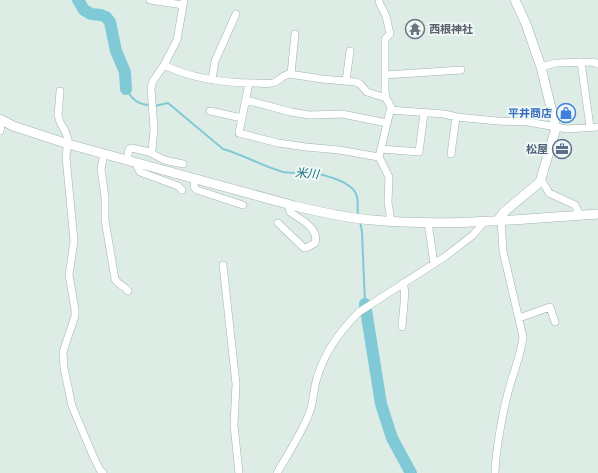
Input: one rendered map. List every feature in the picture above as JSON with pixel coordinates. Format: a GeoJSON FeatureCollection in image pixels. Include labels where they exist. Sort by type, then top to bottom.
{"type":"FeatureCollection","features":[{"type":"Feature","properties":{"kind":"street"},"geometry":{"type":"LineString","coordinates":[[149,152],[152,150],[153,145],[151,88],[153,81],[164,66],[177,40],[184,2],[150,0]]}},
{"type":"Feature","properties":{"kind":"street"},"geometry":{"type":"LineString","coordinates":[[495,473],[496,454],[507,396],[522,348],[523,337],[503,251],[500,220],[504,212],[541,179],[556,128],[541,67],[526,24],[515,0]]}},
{"type":"Feature","properties":{"kind":"street"},"geometry":{"type":"LineString","coordinates":[[379,2],[386,16],[390,34],[385,39],[385,75],[386,98],[391,107],[379,157],[389,177],[388,202],[391,221]]}},
{"type":"Feature","properties":{"kind":"street"},"geometry":{"type":"LineString","coordinates":[[212,80],[215,62],[236,14]]}},
{"type":"Feature","properties":{"kind":"street"},"geometry":{"type":"LineString","coordinates":[[292,74],[295,34]]}},
{"type":"Feature","properties":{"kind":"street"},"geometry":{"type":"LineString","coordinates":[[346,81],[350,50]]}},
{"type":"Feature","properties":{"kind":"street"},"geometry":{"type":"LineString","coordinates":[[581,62],[590,127]]}},
{"type":"Feature","properties":{"kind":"street"},"geometry":{"type":"LineString","coordinates":[[541,67],[556,63],[594,62],[598,64]]}},
{"type":"Feature","properties":{"kind":"street"},"geometry":{"type":"LineString","coordinates":[[164,66],[183,74],[234,83],[273,83],[285,75],[292,74],[346,81],[360,84],[367,92],[386,98]]}},
{"type":"Feature","properties":{"kind":"street"},"geometry":{"type":"LineString","coordinates":[[385,75],[461,70]]}},
{"type":"Feature","properties":{"kind":"street"},"geometry":{"type":"LineString","coordinates":[[249,83],[239,133],[278,143],[339,150],[379,157]]}},
{"type":"Feature","properties":{"kind":"street"},"geometry":{"type":"LineString","coordinates":[[60,91],[58,115],[60,122],[68,136],[66,158],[74,240],[69,275],[75,316],[63,352],[64,368],[72,406],[94,458],[103,473]]}},
{"type":"Feature","properties":{"kind":"street"},"geometry":{"type":"LineString","coordinates":[[246,100],[308,115],[342,114],[387,123]]}},
{"type":"Feature","properties":{"kind":"street"},"geometry":{"type":"LineString","coordinates":[[390,110],[444,114],[456,117],[497,121],[528,122],[567,129],[598,127]]}},
{"type":"Feature","properties":{"kind":"street"},"geometry":{"type":"LineString","coordinates":[[210,111],[242,118]]}},
{"type":"Feature","properties":{"kind":"street"},"geometry":{"type":"LineString","coordinates":[[381,149],[419,152],[424,113]]}},
{"type":"Feature","properties":{"kind":"street"},"geometry":{"type":"LineString","coordinates":[[451,154],[456,117]]}},
{"type":"Feature","properties":{"kind":"street"},"geometry":{"type":"LineString","coordinates":[[0,131],[1,120],[13,126],[104,154],[288,204],[356,218],[428,222],[485,221],[598,214]]}},
{"type":"Feature","properties":{"kind":"street"},"geometry":{"type":"LineString","coordinates":[[182,190],[178,186],[140,172],[131,161],[129,149],[132,148],[149,152],[164,160],[183,164]]}},
{"type":"Feature","properties":{"kind":"street"},"geometry":{"type":"LineString","coordinates":[[104,154],[101,169],[105,197],[105,220],[117,283],[124,286],[128,291]]}},
{"type":"Feature","properties":{"kind":"street"},"geometry":{"type":"LineString","coordinates":[[195,179],[194,187],[197,190],[243,205]]}},
{"type":"Feature","properties":{"kind":"street"},"geometry":{"type":"LineString","coordinates":[[541,179],[549,193],[575,205],[580,215]]}},
{"type":"Feature","properties":{"kind":"street"},"geometry":{"type":"LineString","coordinates":[[278,223],[304,248],[315,243],[316,237],[308,224],[290,212],[288,204]]}},
{"type":"Feature","properties":{"kind":"street"},"geometry":{"type":"LineString","coordinates":[[277,473],[309,414],[313,401],[316,378],[324,361],[333,344],[348,323],[359,312],[434,264],[473,235],[485,221]]}},
{"type":"Feature","properties":{"kind":"street"},"geometry":{"type":"LineString","coordinates":[[428,222],[434,264]]}},
{"type":"Feature","properties":{"kind":"street"},"geometry":{"type":"LineString","coordinates":[[223,265],[236,384],[234,425],[238,473]]}},
{"type":"Feature","properties":{"kind":"street"},"geometry":{"type":"LineString","coordinates":[[402,328],[405,293],[403,283]]}},
{"type":"Feature","properties":{"kind":"street"},"geometry":{"type":"LineString","coordinates":[[519,318],[550,307],[555,322]]}},
{"type":"Feature","properties":{"kind":"waterway","name":"米川"},"geometry":{"type":"LineString","coordinates":[[78,0],[84,10],[91,14],[106,17],[110,22],[116,51],[125,72],[126,89]]}},
{"type":"Feature","properties":{"kind":"waterway","name":"米川"},"geometry":{"type":"LineString","coordinates":[[126,89],[136,101],[142,104],[150,105]]}},
{"type":"Feature","properties":{"kind":"waterway","name":"米川"},"geometry":{"type":"LineString","coordinates":[[155,106],[168,103],[223,149],[283,172],[315,173],[329,176],[343,182],[351,187],[357,196],[358,215]]}},
{"type":"Feature","properties":{"kind":"waterway","name":"米川"},"geometry":{"type":"LineString","coordinates":[[360,221],[362,232],[365,304]]}},
{"type":"Feature","properties":{"kind":"waterway","name":"米川"},"geometry":{"type":"LineString","coordinates":[[365,304],[381,404],[392,438],[411,473]]}},
{"type":"Feature","properties":{"kind":"place","name":"西根神社"},"geometry":{"type":"Point","coordinates":[415,29]}},
{"type":"Feature","properties":{"kind":"place","name":"平井商店"},"geometry":{"type":"Point","coordinates":[566,113]}},
{"type":"Feature","properties":{"kind":"place","name":"松屋"},"geometry":{"type":"Point","coordinates":[562,149]}}]}
